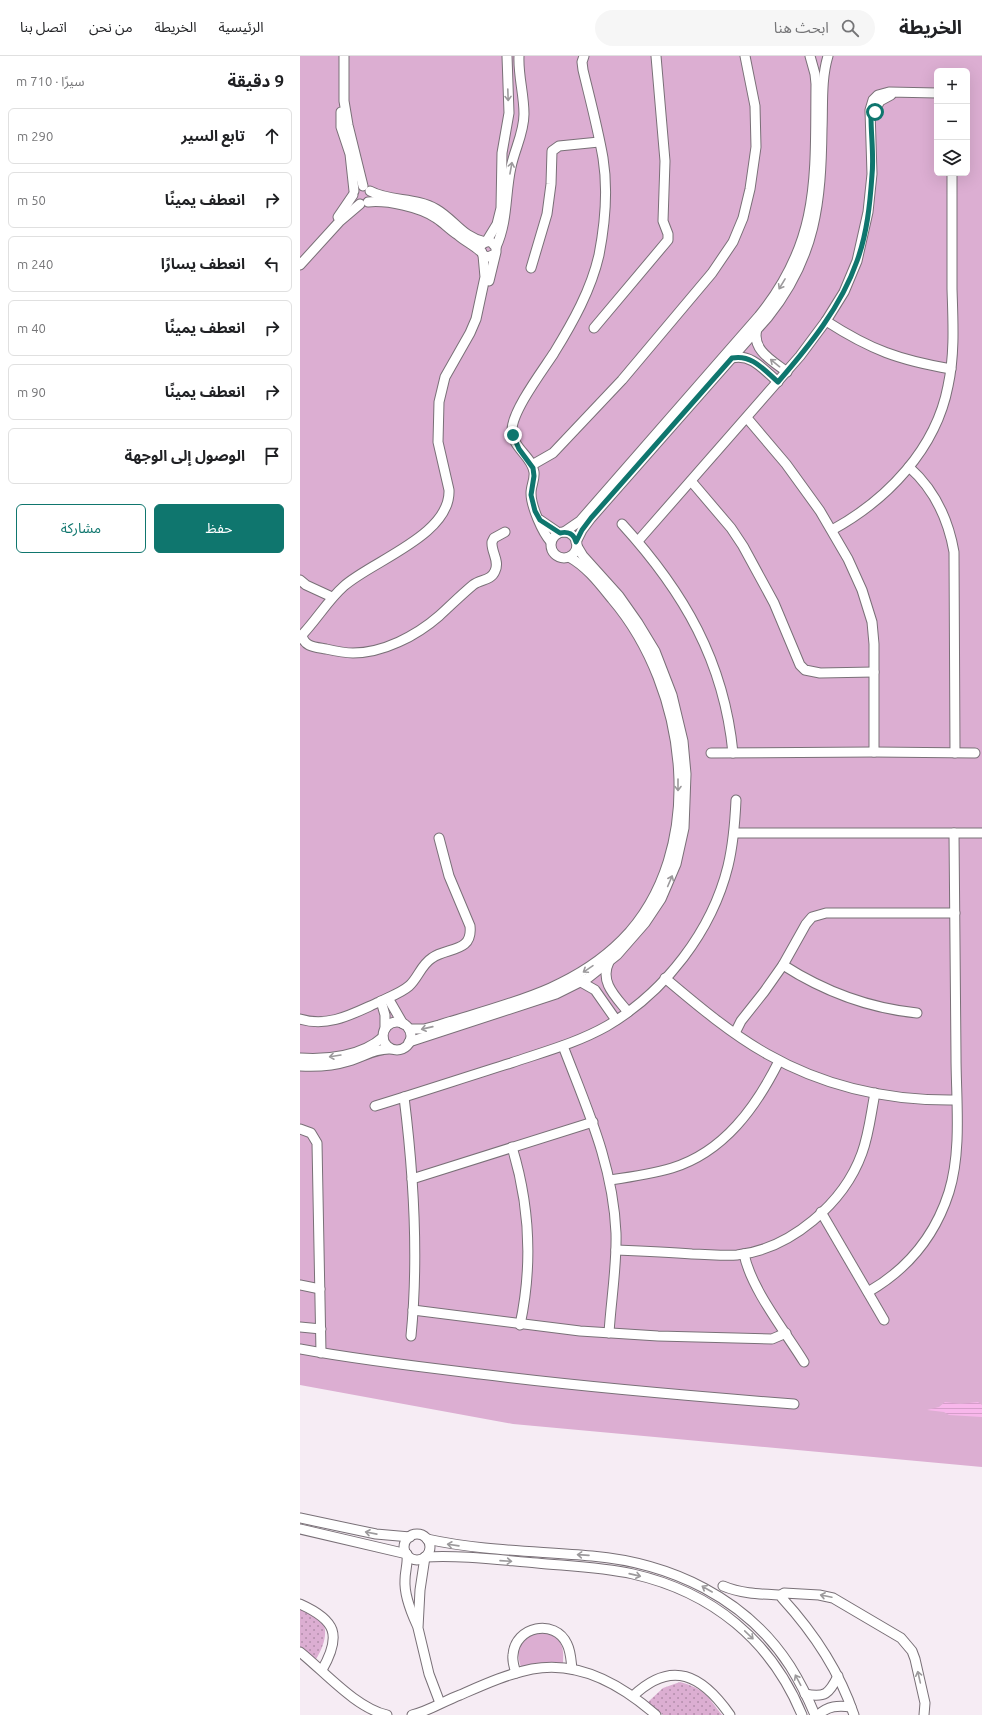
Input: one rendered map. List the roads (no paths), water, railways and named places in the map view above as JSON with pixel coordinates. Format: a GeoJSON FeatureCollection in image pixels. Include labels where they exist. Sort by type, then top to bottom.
{"type":"FeatureCollection","features":[{"type":"Feature","properties":{"kind":"street"},"geometry":{"type":"LineString","coordinates":[[344,56],[344,101],[347,137],[352,162],[354,200],[364,203],[389,204],[414,208],[427,213],[442,222],[457,235],[488,257],[496,250]]}},
{"type":"Feature","properties":{"kind":"street"},"geometry":{"type":"LineString","coordinates":[[505,532],[494,538],[492,542],[497,565],[493,574],[488,579],[472,585],[438,617],[422,629],[405,638],[384,647],[354,653],[312,647],[305,643],[301,636],[335,594],[348,582],[411,543],[436,521],[446,507],[449,498],[449,490],[438,442],[439,402],[445,377],[470,334],[476,319],[485,277],[481,246],[497,224],[501,208],[503,149],[509,113],[506,56]]}},
{"type":"Feature","properties":{"kind":"street"},"geometry":{"type":"LineString","coordinates":[[300,580],[306,585],[335,594],[351,587],[418,544],[441,523],[451,508],[454,492],[443,436],[444,396],[451,374],[471,342],[479,324],[506,214],[512,161],[523,126],[524,107],[519,74],[519,56]]}},
{"type":"Feature","properties":{"kind":"street"},"geometry":{"type":"LineString","coordinates":[[584,56],[582,62],[603,159],[604,210],[601,240],[593,276],[576,315],[518,410],[513,423],[513,435],[515,442],[532,465],[534,476],[531,490],[531,500],[545,534],[551,542],[555,555],[562,558],[569,557],[574,552],[582,530],[591,518],[775,308],[793,280],[804,258],[812,234],[820,191],[824,73],[828,56]]}},
{"type":"Feature","properties":{"kind":"street"},"geometry":{"type":"LineString","coordinates":[[594,328],[668,240],[668,234],[663,221],[665,161],[656,56]]}},
{"type":"Feature","properties":{"kind":"street"},"geometry":{"type":"LineString","coordinates":[[532,465],[552,453],[622,380],[712,273],[733,242],[743,218],[750,190],[756,147],[755,106],[745,56]]}},
{"type":"Feature","properties":{"kind":"street"},"geometry":{"type":"LineString","coordinates":[[551,542],[554,536],[580,521],[754,321],[775,295],[788,273],[799,251],[806,229],[813,191],[816,153],[816,84],[814,66],[810,56]]}},
{"type":"Feature","properties":{"kind":"street"},"geometry":{"type":"LineString","coordinates":[[817,56],[822,56]]}},
{"type":"Feature","properties":{"kind":"street"},"geometry":{"type":"LineString","coordinates":[[638,541],[787,372],[826,321],[851,276],[857,261],[865,230],[872,174],[871,117],[880,101],[895,93],[934,93]]}},
{"type":"Feature","properties":{"kind":"street"},"geometry":{"type":"LineString","coordinates":[[300,257],[333,225],[371,198],[357,159],[347,137]]}},
{"type":"Feature","properties":{"kind":"street"},"geometry":{"type":"LineString","coordinates":[[531,268],[546,214],[552,151],[559,146],[599,142]]}},
{"type":"Feature","properties":{"kind":"street"},"geometry":{"type":"LineString","coordinates":[[832,530],[862,512],[879,498],[909,468],[934,428],[942,408],[948,386],[953,348],[952,176]]}},
{"type":"Feature","properties":{"kind":"street"},"geometry":{"type":"LineString","coordinates":[[300,265],[333,225],[358,187],[367,188],[378,194],[430,206],[445,215],[464,233],[485,242],[491,242],[496,250]]}},
{"type":"Feature","properties":{"kind":"street"},"geometry":{"type":"LineString","coordinates":[[826,321],[850,337],[895,357],[917,363],[951,369]]}},
{"type":"Feature","properties":{"kind":"street"},"geometry":{"type":"LineString","coordinates":[[757,329],[755,338],[760,350],[787,372]]}},
{"type":"Feature","properties":{"kind":"street"},"geometry":{"type":"LineString","coordinates":[[732,358],[742,356],[750,359],[778,382]]}},
{"type":"Feature","properties":{"kind":"street"},"geometry":{"type":"LineString","coordinates":[[747,418],[786,464],[832,530],[853,571],[869,612],[874,644],[874,752]]}},
{"type":"Feature","properties":{"kind":"street"},"geometry":{"type":"LineString","coordinates":[[909,468],[925,483],[941,508],[948,527],[954,552],[955,753]]}},
{"type":"Feature","properties":{"kind":"street"},"geometry":{"type":"LineString","coordinates":[[691,481],[731,528],[743,546],[774,603],[800,665],[805,670],[820,673],[874,672]]}},
{"type":"Feature","properties":{"kind":"street"},"geometry":{"type":"LineString","coordinates":[[409,1042],[556,994],[581,982],[609,962],[627,945],[645,923],[661,899],[672,876],[680,852],[684,828],[686,792],[685,762],[676,710],[667,680],[655,651],[629,609],[583,556],[573,536],[540,520]]}},
{"type":"Feature","properties":{"kind":"street"},"geometry":{"type":"LineString","coordinates":[[622,524],[638,541],[684,604],[710,657],[724,697],[733,753]]}},
{"type":"Feature","properties":{"kind":"street"},"geometry":{"type":"LineString","coordinates":[[300,1058],[327,1058],[348,1054],[373,1044],[393,1023],[406,1027],[424,1029],[555,987],[580,974],[603,958],[632,929],[654,896],[670,858],[677,812],[678,774],[675,737],[664,693],[648,653],[632,625],[589,572],[569,557]]}},
{"type":"Feature","properties":{"kind":"street"},"geometry":{"type":"LineString","coordinates":[[711,753],[975,753]]}},
{"type":"Feature","properties":{"kind":"street"},"geometry":{"type":"LineString","coordinates":[[375,1106],[562,1046],[595,1032],[616,1020],[647,996],[678,964],[696,939],[715,904],[728,866],[734,833],[736,800]]}},
{"type":"Feature","properties":{"kind":"street"},"geometry":{"type":"LineString","coordinates":[[734,833],[982,833]]}},
{"type":"Feature","properties":{"kind":"street"},"geometry":{"type":"LineString","coordinates":[[868,1292],[889,1279],[908,1263],[923,1245],[940,1214],[949,1191],[955,1166],[954,833]]}},
{"type":"Feature","properties":{"kind":"street"},"geometry":{"type":"LineString","coordinates":[[300,1019],[314,1022],[335,1020],[384,999],[410,986],[429,960],[442,952],[462,946],[467,942],[470,935],[469,922],[449,876],[439,838]]}},
{"type":"Feature","properties":{"kind":"street"},"geometry":{"type":"LineString","coordinates":[[735,1033],[741,1021],[764,992],[783,964],[806,924],[812,917],[821,914],[955,913]]}},
{"type":"Feature","properties":{"kind":"street"},"geometry":{"type":"LineString","coordinates":[[609,962],[606,970],[608,986],[628,1012]]}},
{"type":"Feature","properties":{"kind":"street"},"geometry":{"type":"LineString","coordinates":[[783,964],[810,982],[844,997],[886,1009],[917,1013]]}},
{"type":"Feature","properties":{"kind":"street"},"geometry":{"type":"LineString","coordinates":[[665,978],[735,1033],[779,1061],[827,1081],[875,1093],[911,1098],[956,1100]]}},
{"type":"Feature","properties":{"kind":"street"},"geometry":{"type":"LineString","coordinates":[[581,982],[595,990],[616,1020]]}},
{"type":"Feature","properties":{"kind":"street"},"geometry":{"type":"LineString","coordinates":[[604,1002],[614,995]]}},
{"type":"Feature","properties":{"kind":"street"},"geometry":{"type":"LineString","coordinates":[[300,1066],[339,1064],[377,1050],[401,1050],[409,1042],[411,1036],[406,1027],[384,999]]}},
{"type":"Feature","properties":{"kind":"street"},"geometry":{"type":"LineString","coordinates":[[384,999],[385,1044],[391,1049]]}},
{"type":"Feature","properties":{"kind":"street"},"geometry":{"type":"LineString","coordinates":[[562,1046],[593,1122],[603,1151],[610,1180],[615,1216],[616,1250],[609,1333]]}},
{"type":"Feature","properties":{"kind":"street"},"geometry":{"type":"LineString","coordinates":[[610,1180],[674,1167],[695,1158],[714,1146],[735,1128],[752,1107],[779,1061]]}},
{"type":"Feature","properties":{"kind":"street"},"geometry":{"type":"LineString","coordinates":[[616,1250],[726,1255],[744,1254],[780,1241],[802,1228],[821,1212],[846,1184],[858,1162],[868,1132],[875,1093]]}},
{"type":"Feature","properties":{"kind":"street"},"geometry":{"type":"LineString","coordinates":[[404,1097],[412,1179],[416,1259],[411,1336]]}},
{"type":"Feature","properties":{"kind":"street"},"geometry":{"type":"LineString","coordinates":[[412,1179],[593,1122]]}},
{"type":"Feature","properties":{"kind":"street"},"geometry":{"type":"LineString","coordinates":[[300,1129],[311,1133],[316,1143],[322,1353]]}},
{"type":"Feature","properties":{"kind":"street"},"geometry":{"type":"LineString","coordinates":[[512,1147],[524,1195],[528,1227],[528,1276],[520,1325]]}},
{"type":"Feature","properties":{"kind":"street"},"geometry":{"type":"LineString","coordinates":[[821,1212],[884,1320]]}},
{"type":"Feature","properties":{"kind":"street"},"geometry":{"type":"LineString","coordinates":[[744,1254],[748,1270],[754,1282],[804,1362]]}},
{"type":"Feature","properties":{"kind":"street"},"geometry":{"type":"LineString","coordinates":[[300,1286],[320,1289]]}},
{"type":"Feature","properties":{"kind":"street"},"geometry":{"type":"LineString","coordinates":[[413,1310],[520,1325],[609,1333],[772,1339],[786,1334]]}},
{"type":"Feature","properties":{"kind":"street"},"geometry":{"type":"LineString","coordinates":[[300,1327],[321,1329]]}},
{"type":"Feature","properties":{"kind":"street"},"geometry":{"type":"LineString","coordinates":[[300,1349],[439,1369],[557,1383],[675,1395],[794,1404]]}},
{"type":"Feature","properties":{"kind":"street"},"geometry":{"type":"LineString","coordinates":[[300,1518],[376,1534],[410,1537],[421,1535],[427,1539],[470,1547],[604,1557],[649,1566],[678,1575],[718,1596],[743,1613],[769,1638],[791,1666],[816,1715],[835,1706],[852,1711]]}},
{"type":"Feature","properties":{"kind":"street"},"geometry":{"type":"LineString","coordinates":[[300,1529],[407,1555],[414,1560],[425,1557],[467,1558],[604,1569],[639,1575],[673,1585],[704,1601],[733,1621],[759,1645],[780,1672],[802,1715]]}},
{"type":"Feature","properties":{"kind":"street"},"geometry":{"type":"LineString","coordinates":[[410,1537],[405,1545],[407,1555],[405,1580],[406,1590],[411,1610],[418,1628],[428,1674],[440,1704]]}},
{"type":"Feature","properties":{"kind":"street"},"geometry":{"type":"LineString","coordinates":[[418,1628],[420,1590],[425,1557],[430,1550],[427,1539]]}},
{"type":"Feature","properties":{"kind":"street"},"geometry":{"type":"LineString","coordinates":[[723,1586],[734,1591],[746,1593],[781,1595],[784,1593],[802,1594],[833,1598],[901,1638],[909,1647],[915,1659],[925,1703],[924,1715]]}},
{"type":"Feature","properties":{"kind":"street"},"geometry":{"type":"LineString","coordinates":[[406,1590],[412,1593],[420,1590]]}},
{"type":"Feature","properties":{"kind":"street"},"geometry":{"type":"LineString","coordinates":[[793,1612],[795,1604],[802,1594]]}},
{"type":"Feature","properties":{"kind":"street"},"geometry":{"type":"LineString","coordinates":[[781,1595],[818,1642],[838,1676],[852,1711]]}},
{"type":"Feature","properties":{"kind":"street"},"geometry":{"type":"LineString","coordinates":[[300,1604],[322,1615],[331,1629],[333,1640],[331,1650],[322,1670]]}},
{"type":"Feature","properties":{"kind":"street"},"geometry":{"type":"LineString","coordinates":[[516,1673],[513,1662],[514,1647],[522,1635],[536,1628],[551,1630],[563,1638],[570,1652],[572,1669]]}},
{"type":"Feature","properties":{"kind":"street"},"geometry":{"type":"LineString","coordinates":[[300,1652],[360,1703],[376,1712],[387,1715]]}},
{"type":"Feature","properties":{"kind":"street"},"geometry":{"type":"LineString","coordinates":[[412,1715],[426,1711],[516,1673],[540,1668],[556,1667],[572,1669],[599,1677],[633,1696],[656,1715]]}},
{"type":"Feature","properties":{"kind":"street"},"geometry":{"type":"LineString","coordinates":[[633,1696],[644,1686],[658,1678],[666,1676],[682,1676],[698,1681],[718,1700],[730,1715]]}},
{"type":"Feature","properties":{"kind":"street"},"geometry":{"type":"LineString","coordinates":[[805,1694],[820,1696],[825,1695],[833,1687],[838,1676]]}}]}
